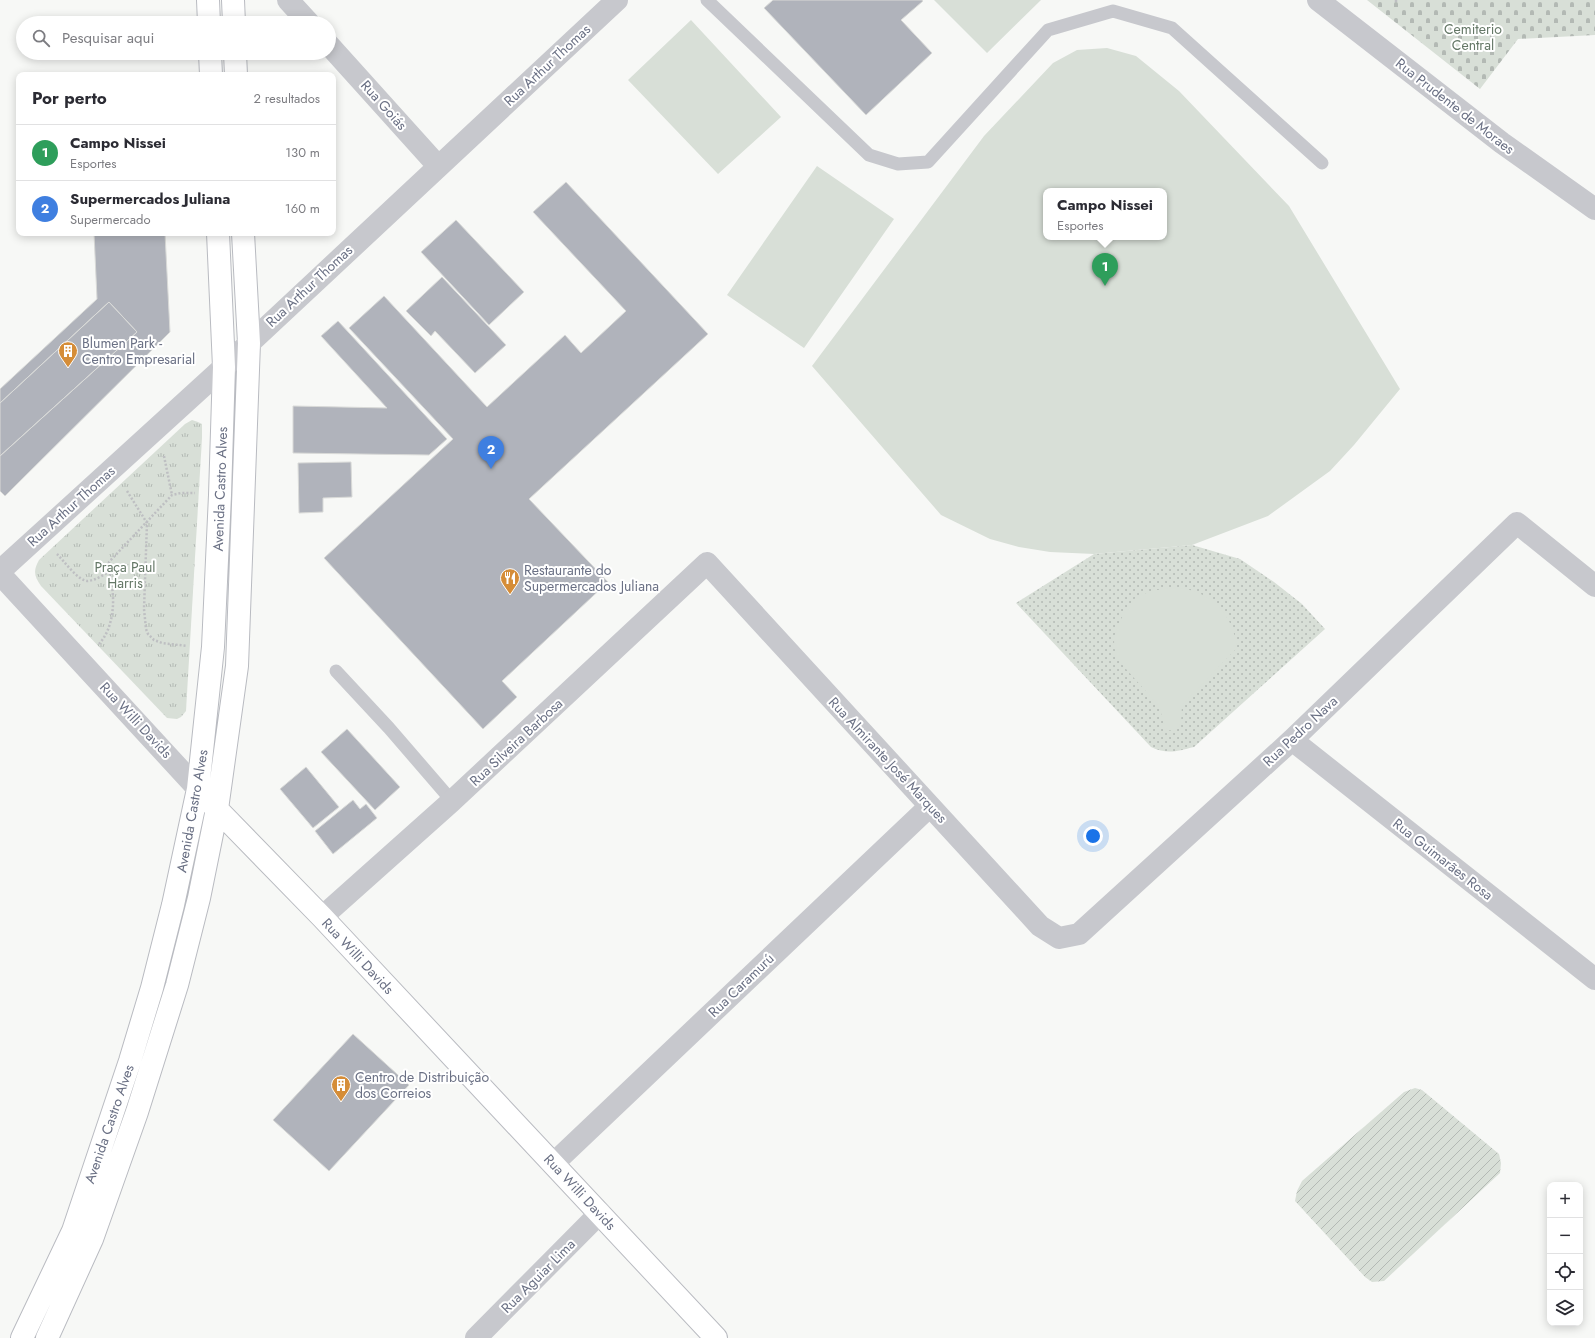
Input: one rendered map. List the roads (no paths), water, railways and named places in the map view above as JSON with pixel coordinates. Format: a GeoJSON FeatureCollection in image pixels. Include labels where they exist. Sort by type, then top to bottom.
{"type":"FeatureCollection","features":[{"type":"Feature","properties":{"kind":"main road"},"geometry":{"type":"LineString","coordinates":[[208,0],[209,16]]}},
{"type":"Feature","properties":{"kind":"main road"},"geometry":{"type":"LineString","coordinates":[[233,0],[234,16]]}},
{"type":"Feature","properties":{"kind":"main road"},"geometry":{"type":"LineString","coordinates":[[210,60],[211,72]]}},
{"type":"Feature","properties":{"kind":"main road"},"geometry":{"type":"LineString","coordinates":[[235,60],[236,72]]}},
{"type":"Feature","properties":{"kind":"main road","name":"Avenida Castro Alves"},"geometry":{"type":"LineString","coordinates":[[47,1338],[82,1235],[130,1061],[152,988],[173,905],[198,788],[213,647],[218,569],[224,367],[218,236]]}},
{"type":"Feature","properties":{"kind":"main road","name":"Avenida Castro Alves"},"geometry":{"type":"LineString","coordinates":[[22,1338],[82,1235],[137,1112],[177,985],[199,898],[217,810],[237,666],[249,343],[243,236]]}},
{"type":"Feature","properties":{"kind":"main road"},"geometry":{"type":"LineString","coordinates":[[218,569],[241,570]]}},
{"type":"Feature","properties":{"kind":"main road","name":"Rua Willi Davids"},"geometry":{"type":"LineString","coordinates":[[198,788],[217,810],[322,918],[716,1338]]}},
{"type":"Feature","properties":{"kind":"street"},"geometry":{"type":"LineString","coordinates":[[288,0],[303,16]]}},
{"type":"Feature","properties":{"kind":"street","name":"Rua Arthur Thomas"},"geometry":{"type":"LineString","coordinates":[[0,572],[41,532],[224,367],[617,0]]}},
{"type":"Feature","properties":{"kind":"street","name":"Rua Prudente de Moraes"},"geometry":{"type":"LineString","coordinates":[[1318,0],[1502,143],[1595,209]]}},
{"type":"Feature","properties":{"kind":"street","name":"Rua Goiás"},"geometry":{"type":"LineString","coordinates":[[336,53],[438,166]]}},
{"type":"Feature","properties":{"kind":"street","name":"Rua Pedro Nava"},"geometry":{"type":"LineString","coordinates":[[1079,934],[1292,740],[1516,522],[1595,586]]}},
{"type":"Feature","properties":{"kind":"street","name":"Rua Silveira Barbosa"},"geometry":{"type":"LineString","coordinates":[[322,918],[452,801],[707,563]]}},
{"type":"Feature","properties":{"kind":"street","name":"Rua Almirante José Marques"},"geometry":{"type":"LineString","coordinates":[[707,563],[1040,926],[1059,938],[1079,934]]}},
{"type":"Feature","properties":{"kind":"street","name":"Rua Willi Davids"},"geometry":{"type":"LineString","coordinates":[[0,572],[198,788]]}},
{"type":"Feature","properties":{"kind":"street","name":"Rua Guimarães Rosa"},"geometry":{"type":"LineString","coordinates":[[1292,740],[1595,979]]}},
{"type":"Feature","properties":{"kind":"street","name":"Rua Caramurú"},"geometry":{"type":"LineString","coordinates":[[553,1164],[930,806]]}},
{"type":"Feature","properties":{"kind":"street","name":"Rua Aguiar Lima"},"geometry":{"type":"LineString","coordinates":[[476,1338],[600,1214]]}},
{"type":"Feature","properties":{"kind":"lane"},"geometry":{"type":"LineString","coordinates":[[707,0],[869,155],[898,164],[928,162],[1048,30],[1113,11],[1172,28],[1322,163]]}},
{"type":"Feature","properties":{"kind":"lane"},"geometry":{"type":"LineString","coordinates":[[336,671],[389,728],[452,801]]}},
{"type":"Feature","properties":{"kind":"place","name":"Campo Nissei"},"geometry":{"type":"Point","coordinates":[1105,286]}},
{"type":"Feature","properties":{"kind":"place","name":"Blumen Park - Centro Empresarial"},"geometry":{"type":"Point","coordinates":[68,368]}},
{"type":"Feature","properties":{"kind":"place","name":"Supermercados Juliana"},"geometry":{"type":"Point","coordinates":[491,469]}},
{"type":"Feature","properties":{"kind":"place","name":"Restaurante do Supermercados Juliana"},"geometry":{"type":"Point","coordinates":[510,595]}},
{"type":"Feature","properties":{"kind":"place","name":"Centro de Distribuição dos Correios"},"geometry":{"type":"Point","coordinates":[341,1102]}},
{"type":"Feature","properties":{"kind":"park label","name":"Cemiterio Central"},"geometry":{"type":"Point","coordinates":[1473,38]}},
{"type":"Feature","properties":{"kind":"park label","name":"Praça Paul Harris"},"geometry":{"type":"Point","coordinates":[125,576]}}]}
